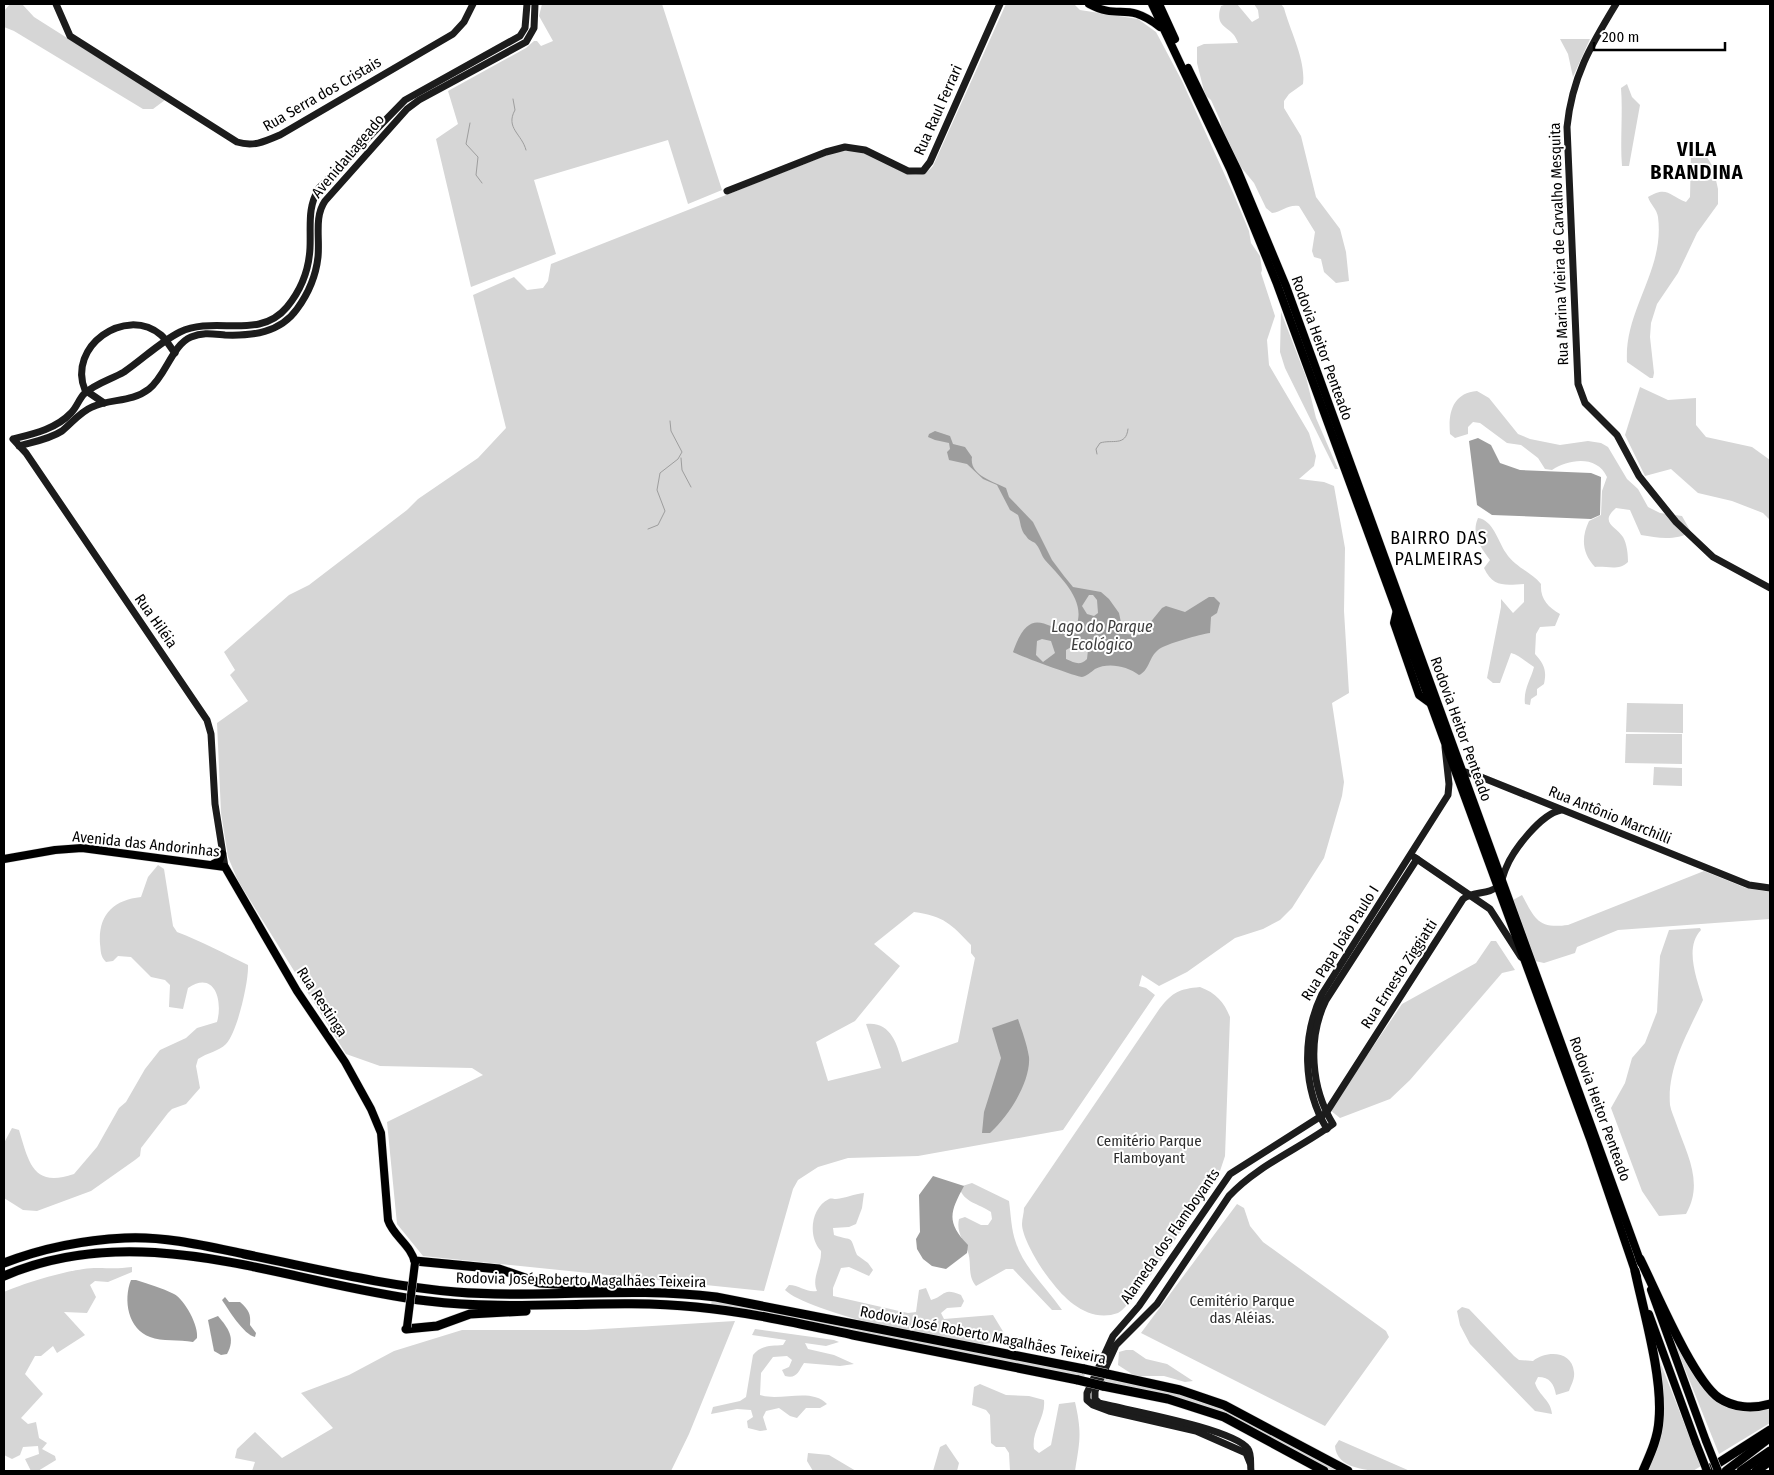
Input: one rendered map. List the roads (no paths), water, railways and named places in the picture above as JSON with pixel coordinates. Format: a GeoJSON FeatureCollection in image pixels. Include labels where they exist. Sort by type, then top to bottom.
{"type":"FeatureCollection","features":[{"type":"Feature","properties":{"kind":"highway","name":"Rodovia José Roberto Magalhães Teixeira"},"geometry":{"type":"LineString","coordinates":[[4,1263],[32,1252],[55,1246],[126,1238],[197,1244],[432,1290],[502,1293],[669,1293],[716,1297],[1180,1390],[1224,1405],[1346,1470]]}},
{"type":"Feature","properties":{"kind":"highway","name":"Rodovia José Roberto Magalhães Teixeira"},"geometry":{"type":"LineString","coordinates":[[4,1276],[48,1261],[100,1252],[142,1250],[192,1256],[431,1301],[512,1306],[664,1305],[714,1309],[765,1317],[1168,1399],[1238,1423],[1324,1471]]}},
{"type":"Feature","properties":{"kind":"highway"},"geometry":{"type":"LineString","coordinates":[[1640,1259],[1688,1356],[1710,1391],[1725,1402],[1742,1407],[1770,1404]]}},
{"type":"Feature","properties":{"kind":"highway"},"geometry":{"type":"LineString","coordinates":[[415,1262],[499,1269],[540,1282],[669,1293]]}},
{"type":"Feature","properties":{"kind":"highway"},"geometry":{"type":"LineString","coordinates":[[1635,1271],[1648,1330],[1659,1399],[1658,1428],[1643,1471]]}},
{"type":"Feature","properties":{"kind":"highway"},"geometry":{"type":"LineString","coordinates":[[407,1328],[436,1326],[470,1314],[610,1305]]}},
{"type":"Feature","properties":{"kind":"highway"},"geometry":{"type":"LineString","coordinates":[[1706,1471],[1770,1430]]}},
{"type":"Feature","properties":{"kind":"highway"},"geometry":{"type":"LineString","coordinates":[[1726,1471],[1770,1437]]}},
{"type":"Feature","properties":{"kind":"highway"},"geometry":{"type":"LineString","coordinates":[[1267,1439],[1318,1471]]}},
{"type":"Feature","properties":{"kind":"highway"},"geometry":{"type":"LineString","coordinates":[[1741,1471],[1770,1451]]}},
{"type":"Feature","properties":{"kind":"highway"},"geometry":{"type":"LineString","coordinates":[[1638,1471],[1648,1458]]}},
{"type":"Feature","properties":{"kind":"highway"},"geometry":{"type":"LineString","coordinates":[[1756,1471],[1770,1460]]}},
{"type":"Feature","properties":{"kind":"main road"},"geometry":{"type":"LineString","coordinates":[[1089,4],[1101,9],[1126,6],[1140,8],[1167,34]]}},
{"type":"Feature","properties":{"kind":"main road","name":"Rodovia Heitor Penteado"},"geometry":{"type":"LineString","coordinates":[[1152,4],[1230,169],[1273,275],[1431,704],[1459,772]]}},
{"type":"Feature","properties":{"kind":"main road","name":"Rodovia Heitor Penteado"},"geometry":{"type":"LineString","coordinates":[[1159,4],[1238,171],[1286,286],[1459,772],[1718,1471]]}},
{"type":"Feature","properties":{"kind":"main road"},"geometry":{"type":"LineString","coordinates":[[1165,18],[1166,4]]}},
{"type":"Feature","properties":{"kind":"main road","name":"Avenida das Andorinhas"},"geometry":{"type":"LineString","coordinates":[[4,859],[55,850],[82,848],[226,867]]}},
{"type":"Feature","properties":{"kind":"main road"},"geometry":{"type":"LineString","coordinates":[[213,864],[219,861],[222,854]]}},
{"type":"Feature","properties":{"kind":"main road","name":"Rua Restinga"},"geometry":{"type":"LineString","coordinates":[[226,867],[298,992],[345,1062],[371,1109],[381,1133],[384,1184],[391,1228],[411,1253],[415,1262]]}},
{"type":"Feature","properties":{"kind":"main road","name":"Rodovia Heitor Penteado"},"geometry":{"type":"LineString","coordinates":[[1500,884],[1527,966],[1590,1139],[1657,1342],[1706,1471]]}},
{"type":"Feature","properties":{"kind":"main road"},"geometry":{"type":"LineString","coordinates":[[407,1328],[415,1262]]}},
{"type":"Feature","properties":{"kind":"street","name":"Rua Serra dos Cristais"},"geometry":{"type":"LineString","coordinates":[[56,4],[70,36],[236,142],[252,145],[261,144],[280,135],[453,34],[464,22],[473,4]]}},
{"type":"Feature","properties":{"kind":"street"},"geometry":{"type":"LineString","coordinates":[[527,4],[525,28],[520,36],[526,42],[534,28],[535,4]]}},
{"type":"Feature","properties":{"kind":"street","name":"Rua Raul Ferrari"},"geometry":{"type":"LineString","coordinates":[[727,191],[826,152],[845,147],[865,150],[908,170],[923,171],[930,162],[1000,4]]}},
{"type":"Feature","properties":{"kind":"street","name":"Rua Marina Vieira de Carvalho Mesquita"},"geometry":{"type":"LineString","coordinates":[[1616,4],[1599,32],[1575,82],[1570,101],[1567,126],[1578,384],[1585,403],[1618,435],[1639,476],[1654,497],[1694,540],[1713,557],[1770,588]]}},
{"type":"Feature","properties":{"kind":"street","name":"Avenida Lageado"},"geometry":{"type":"LineString","coordinates":[[13,439],[39,432],[63,420],[73,411],[86,392],[124,371],[166,341],[193,327],[204,325],[251,326],[268,322],[280,314],[291,302],[302,283],[309,255],[311,206],[315,195],[323,183],[346,163],[381,122],[405,100],[520,36]]}},
{"type":"Feature","properties":{"kind":"street","name":"Avenida Lageado"},"geometry":{"type":"LineString","coordinates":[[19,446],[56,434],[87,409],[104,403],[125,401],[150,389],[160,378],[183,342],[199,334],[256,334],[283,323],[297,309],[314,276],[318,256],[318,220],[325,201],[407,109],[425,97],[526,42]]}},
{"type":"Feature","properties":{"kind":"street"},"geometry":{"type":"LineString","coordinates":[[104,403],[86,392],[82,382],[85,357],[89,347],[103,334],[119,327],[138,326],[160,334],[175,353]]}},
{"type":"Feature","properties":{"kind":"street","name":"Rua Hiléia"},"geometry":{"type":"LineString","coordinates":[[13,439],[26,453],[208,720],[211,734],[215,804],[220,840]]}},
{"type":"Feature","properties":{"kind":"street","name":"Rua Papa João Paulo I"},"geometry":{"type":"LineString","coordinates":[[1330,1126],[1323,1115],[1317,1091],[1315,1036],[1319,1014],[1414,857],[1449,792],[1444,738]]}},
{"type":"Feature","properties":{"kind":"street","name":"Rua Papa João Paulo I"},"geometry":{"type":"LineString","coordinates":[[1449,784],[1459,772]]}},
{"type":"Feature","properties":{"kind":"street","name":"Rua Antônio Marchilli"},"geometry":{"type":"LineString","coordinates":[[1459,772],[1561,810],[1749,885],[1770,888]]}},
{"type":"Feature","properties":{"kind":"street"},"geometry":{"type":"LineString","coordinates":[[1540,802],[1545,810],[1545,817]]}},
{"type":"Feature","properties":{"kind":"street"},"geometry":{"type":"LineString","coordinates":[[1467,892],[1486,892],[1500,884],[1509,861],[1545,817],[1561,810]]}},
{"type":"Feature","properties":{"kind":"street","name":"Rua Restinga"},"geometry":{"type":"LineString","coordinates":[[220,840],[226,867]]}},
{"type":"Feature","properties":{"kind":"street"},"geometry":{"type":"LineString","coordinates":[[1414,857],[1467,892],[1496,917],[1527,966]]}},
{"type":"Feature","properties":{"kind":"street","name":"Rua Antônio Marchilli"},"geometry":{"type":"LineString","coordinates":[[1749,885],[1770,883]]}},
{"type":"Feature","properties":{"kind":"street","name":"Rua Ernesto Ziggiatti"},"geometry":{"type":"LineString","coordinates":[[1323,1115],[1467,892]]}},
{"type":"Feature","properties":{"kind":"street","name":"Alameda dos Flamboyants"},"geometry":{"type":"LineString","coordinates":[[1119,1410],[1098,1408],[1088,1400],[1088,1388],[1113,1336],[1161,1275],[1230,1174],[1323,1115]]}},
{"type":"Feature","properties":{"kind":"street","name":"Alameda dos Flamboyants"},"geometry":{"type":"LineString","coordinates":[[1119,1410],[1095,1399],[1095,1391],[1116,1345],[1157,1304],[1229,1196],[1276,1159],[1330,1126]]}},
{"type":"Feature","properties":{"kind":"street"},"geometry":{"type":"LineString","coordinates":[[1269,1148],[1276,1159]]}},
{"type":"Feature","properties":{"kind":"street"},"geometry":{"type":"LineString","coordinates":[[1161,1275],[1172,1282]]}},
{"type":"Feature","properties":{"kind":"street"},"geometry":{"type":"LineString","coordinates":[[1119,1410],[1202,1430],[1246,1453],[1250,1467]]}},
{"type":"Feature","properties":{"kind":"water","name":"Lago do Parque Ecológico"},"geometry":{"type":"Polygon","coordinates":[[[935,431],[950,436],[953,444],[965,447],[972,457],[972,463],[978,473],[1006,488],[1009,497],[1033,522],[1052,560],[1064,576],[1073,587],[1101,592],[1109,599],[1119,613],[1123,632],[1140,635],[1162,608],[1166,606],[1185,612],[1209,597],[1214,597],[1220,603],[1217,613],[1211,617],[1210,633],[1183,640],[1158,650],[1145,670],[1139,675],[1123,667],[1111,665],[1095,669],[1082,677],[1047,666],[1013,652],[1020,635],[1028,626],[1035,623],[1043,623],[1059,629],[1076,626],[1078,608],[1075,599],[1064,582],[1045,560],[1037,545],[1024,534],[1018,515],[1010,510],[997,485],[983,479],[967,464],[949,460],[947,452],[950,449],[949,443],[928,437],[929,434],[935,431]],[[1089,595],[1082,606],[1087,614],[1094,616],[1098,613],[1097,600],[1093,595],[1089,595]],[[1042,639],[1037,641],[1036,655],[1043,662],[1055,653],[1051,641],[1042,639]],[[1083,645],[1073,646],[1066,650],[1066,659],[1080,663],[1087,659],[1088,650],[1083,645]]]}},
{"type":"Feature","properties":{"kind":"water"},"geometry":{"type":"Polygon","coordinates":[[[1478,438],[1491,445],[1500,463],[1520,470],[1591,473],[1601,477],[1600,515],[1591,519],[1492,515],[1477,505],[1469,441],[1478,438]]]}},
{"type":"Feature","properties":{"kind":"water"},"geometry":{"type":"Polygon","coordinates":[[[1018,1019],[1029,1057],[1026,1077],[1017,1098],[1004,1118],[990,1133],[982,1133],[984,1112],[1001,1058],[992,1028],[1018,1019]]]}},
{"type":"Feature","properties":{"kind":"water"},"geometry":{"type":"Polygon","coordinates":[[[933,1176],[964,1186],[953,1210],[952,1217],[956,1230],[968,1245],[967,1253],[946,1269],[932,1266],[923,1259],[917,1249],[916,1239],[920,1232],[919,1195],[933,1176]]]}},
{"type":"Feature","properties":{"kind":"water"},"geometry":{"type":"Polygon","coordinates":[[[131,1280],[160,1288],[178,1297],[187,1307],[194,1320],[197,1338],[193,1342],[155,1339],[137,1328],[132,1321],[128,1305],[131,1280]]]}},
{"type":"Feature","properties":{"kind":"water"},"geometry":{"type":"Polygon","coordinates":[[[225,1297],[229,1302],[240,1302],[247,1310],[250,1315],[250,1325],[256,1333],[255,1337],[246,1332],[237,1321],[222,1300],[225,1297]]]}},
{"type":"Feature","properties":{"kind":"water"},"geometry":{"type":"Polygon","coordinates":[[[218,1316],[228,1329],[231,1338],[227,1354],[221,1355],[214,1351],[208,1320],[218,1316]]]}},
{"type":"Feature","properties":{"kind":"waterway"},"geometry":{"type":"LineString","coordinates":[[513,99],[515,110],[512,116],[513,126],[526,150]]}},
{"type":"Feature","properties":{"kind":"waterway"},"geometry":{"type":"LineString","coordinates":[[470,123],[466,144],[478,157],[476,175],[482,183]]}},
{"type":"Feature","properties":{"kind":"waterway"},"geometry":{"type":"LineString","coordinates":[[648,529],[658,525],[665,511],[657,490],[660,473],[678,459],[682,452],[671,431],[670,421]]}},
{"type":"Feature","properties":{"kind":"waterway"},"geometry":{"type":"LineString","coordinates":[[1097,454],[1096,449],[1100,443],[1121,440],[1127,435],[1128,429]]}},
{"type":"Feature","properties":{"kind":"waterway"},"geometry":{"type":"LineString","coordinates":[[681,458],[682,470],[691,487]]}},
{"type":"Feature","properties":{"kind":"district","name":"VILA BRANDINA"},"geometry":{"type":"Point","coordinates":[1697,160]}},
{"type":"Feature","properties":{"kind":"district","name":"BAIRRO DAS PALMEIRAS"},"geometry":{"type":"Point","coordinates":[1439,548]}},
{"type":"Feature","properties":{"kind":"park label","name":"Cemitério Parque Flamboyant"},"geometry":{"type":"Point","coordinates":[1149,1150]}},
{"type":"Feature","properties":{"kind":"park label","name":"Cemitério Parque das Aléias."},"geometry":{"type":"Point","coordinates":[1242,1310]}}]}
